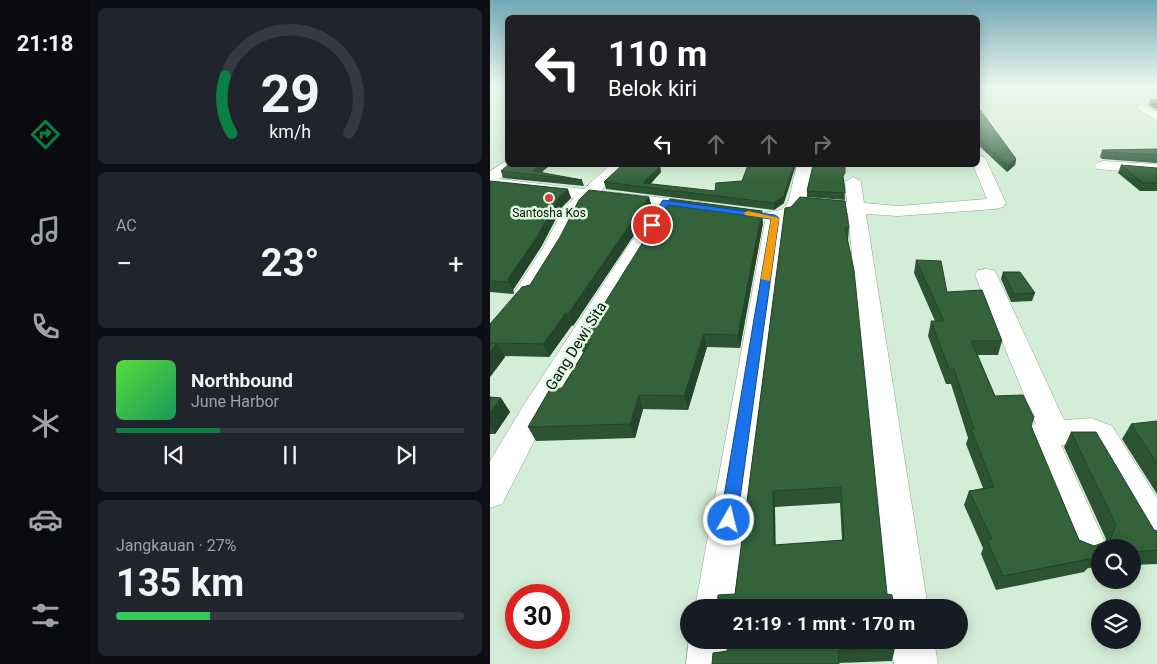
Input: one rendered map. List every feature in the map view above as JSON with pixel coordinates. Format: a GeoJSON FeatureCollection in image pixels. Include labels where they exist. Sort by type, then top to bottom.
{"type":"FeatureCollection","features":[{"type":"Feature","properties":{"kind":"street"},"geometry":{"type":"LineString","coordinates":[[776,212],[821,206],[898,211],[998,203],[980,162]]}},
{"type":"Feature","properties":{"kind":"street"},"geometry":{"type":"LineString","coordinates":[[490,178],[505,166]]}},
{"type":"Feature","properties":{"kind":"street"},"geometry":{"type":"LineString","coordinates":[[1102,166],[1157,169]]}},
{"type":"Feature","properties":{"kind":"street"},"geometry":{"type":"LineString","coordinates":[[526,291],[553,248],[573,208],[617,167]]}},
{"type":"Feature","properties":{"kind":"street"},"geometry":{"type":"LineString","coordinates":[[717,599],[776,212],[803,167]]}},
{"type":"Feature","properties":{"kind":"street"},"geometry":{"type":"LineString","coordinates":[[853,182],[906,599]]}},
{"type":"Feature","properties":{"kind":"street"},"geometry":{"type":"LineString","coordinates":[[490,183],[720,209]]}},
{"type":"Feature","properties":{"kind":"street","name":"Gang Dewi Sita"},"geometry":{"type":"LineString","coordinates":[[490,493],[535,411],[666,202]]}},
{"type":"Feature","properties":{"kind":"street"},"geometry":{"type":"LineString","coordinates":[[986,275],[1055,433]]}},
{"type":"Feature","properties":{"kind":"street"},"geometry":{"type":"LineString","coordinates":[[1085,540],[1042,436],[1090,430],[1101,435],[1157,531]]}},
{"type":"Feature","properties":{"kind":"street"},"geometry":{"type":"LineString","coordinates":[[708,664],[710,649]]}},
{"type":"Feature","properties":{"kind":"street"},"geometry":{"type":"LineString","coordinates":[[914,649],[916,664]]}},
{"type":"Feature","properties":{"kind":"building"},"geometry":{"type":"Polygon","coordinates":[[[980,118],[986,118],[1016,159],[1008,166],[980,140],[980,118]]]}},
{"type":"Feature","properties":{"kind":"building"},"geometry":{"type":"Polygon","coordinates":[[[1157,149],[1157,155],[1105,152],[1102,150],[1157,149]]]}},
{"type":"Feature","properties":{"kind":"building"},"geometry":{"type":"Polygon","coordinates":[[[1121,165],[1157,168],[1157,183],[1143,183],[1121,165]]]}},
{"type":"Feature","properties":{"kind":"building"},"geometry":{"type":"Polygon","coordinates":[[[506,167],[538,167],[533,171],[582,180],[501,171],[506,167]]]}},
{"type":"Feature","properties":{"kind":"building"},"geometry":{"type":"Polygon","coordinates":[[[620,167],[659,167],[643,183],[715,191],[716,183],[742,181],[747,167],[793,167],[784,196],[774,203],[604,182],[620,167]]]}},
{"type":"Feature","properties":{"kind":"building"},"geometry":{"type":"Polygon","coordinates":[[[813,167],[845,167],[843,176],[845,193],[807,191],[813,167]]]}},
{"type":"Feature","properties":{"kind":"building"},"geometry":{"type":"Polygon","coordinates":[[[490,181],[568,189],[559,197],[537,237],[508,279],[509,282],[490,281],[490,181]]]}},
{"type":"Feature","properties":{"kind":"building"},"geometry":{"type":"Polygon","coordinates":[[[589,190],[649,197],[568,314],[566,313],[543,344],[490,343],[490,324],[522,287],[530,285],[560,237],[579,200],[589,190]]]}},
{"type":"Feature","properties":{"kind":"building"},"geometry":{"type":"Polygon","coordinates":[[[800,197],[845,201],[849,228],[845,228],[854,270],[887,594],[892,595],[893,599],[718,599],[718,595],[735,594],[785,208],[791,207],[800,197]],[[841,487],[773,491],[774,545],[844,540],[841,487]]]}},
{"type":"Feature","properties":{"kind":"building"},"geometry":{"type":"Polygon","coordinates":[[[670,199],[762,211],[738,335],[704,334],[684,396],[639,395],[630,424],[528,427],[550,389],[562,388],[589,344],[579,344],[670,199]]]}},
{"type":"Feature","properties":{"kind":"building"},"geometry":{"type":"Polygon","coordinates":[[[916,260],[941,261],[947,292],[982,290],[1002,341],[971,341],[995,396],[1023,395],[1034,417],[1031,426],[1079,540],[1091,545],[1091,559],[1003,576],[987,540],[992,539],[969,491],[994,487],[971,429],[974,429],[954,369],[949,369],[931,321],[944,321],[916,260]]]}},
{"type":"Feature","properties":{"kind":"building"},"geometry":{"type":"Polygon","coordinates":[[[1003,272],[1020,272],[1035,293],[1014,294],[1003,272]]]}},
{"type":"Feature","properties":{"kind":"building"},"geometry":{"type":"Polygon","coordinates":[[[490,343],[497,343],[490,352],[490,343]]]}},
{"type":"Feature","properties":{"kind":"building"},"geometry":{"type":"Polygon","coordinates":[[[490,397],[501,398],[490,413],[490,397]]]}},
{"type":"Feature","properties":{"kind":"building"},"geometry":{"type":"Polygon","coordinates":[[[1157,421],[1157,463],[1131,424],[1157,421]]]}},
{"type":"Feature","properties":{"kind":"building"},"geometry":{"type":"Polygon","coordinates":[[[1071,432],[1096,432],[1154,530],[1157,531],[1157,550],[1141,551],[1141,539],[1110,539],[1116,525],[1071,432]]]}},
{"type":"Feature","properties":{"kind":"building"},"geometry":{"type":"Polygon","coordinates":[[[727,649],[866,649],[838,650],[839,664],[712,664],[713,653],[727,651],[727,649]]]}},
{"type":"Feature","properties":{"kind":"slow traffic"},"geometry":{"type":"LineString","coordinates":[[748,213],[775,218],[766,279]]}},
{"type":"Feature","properties":{"kind":"place","name":"Santosha Kos"},"geometry":{"type":"Point","coordinates":[549,198]}},
{"type":"Feature","properties":{"kind":"route"},"geometry":{"type":"LineString","coordinates":[[652,225],[666,202],[775,218],[729,520]]}}]}
